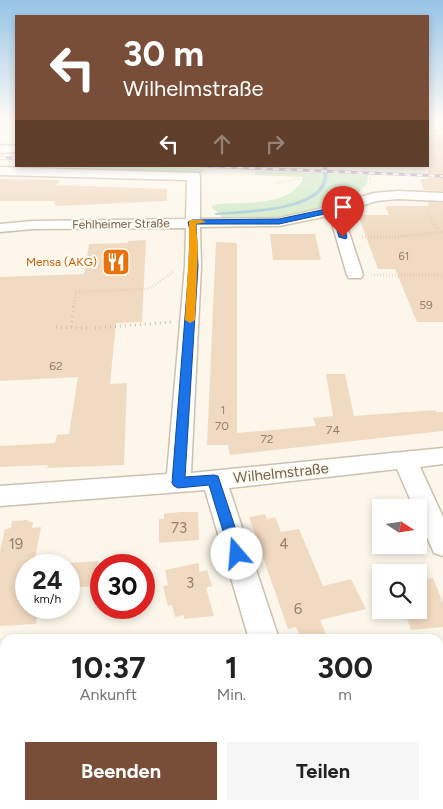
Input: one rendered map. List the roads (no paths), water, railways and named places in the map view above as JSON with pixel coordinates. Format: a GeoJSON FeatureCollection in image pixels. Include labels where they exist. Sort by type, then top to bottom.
{"type":"FeatureCollection","features":[{"type":"Feature","properties":{"kind":"street"},"geometry":{"type":"LineString","coordinates":[[0,171],[194,176],[193,266],[178,483]]}},
{"type":"Feature","properties":{"kind":"street","name":"Fehlheimer Straße"},"geometry":{"type":"LineString","coordinates":[[0,228],[33,225],[279,222],[331,211],[374,197],[443,197]]}},
{"type":"Feature","properties":{"kind":"street"},"geometry":{"type":"LineString","coordinates":[[331,211],[338,220],[355,275]]}},
{"type":"Feature","properties":{"kind":"street","name":"Wilhelmstraße"},"geometry":{"type":"LineString","coordinates":[[0,496],[214,480],[443,456]]}},
{"type":"Feature","properties":{"kind":"street"},"geometry":{"type":"LineString","coordinates":[[405,460],[443,545]]}},
{"type":"Feature","properties":{"kind":"street"},"geometry":{"type":"LineString","coordinates":[[214,480],[262,634]]}},
{"type":"Feature","properties":{"kind":"waterway"},"geometry":{"type":"LineString","coordinates":[[216,214],[272,209],[301,202],[313,196],[321,189],[324,184],[325,167]]}},
{"type":"Feature","properties":{"kind":"railway"},"geometry":{"type":"LineString","coordinates":[[225,167],[443,176]]}},
{"type":"Feature","properties":{"kind":"place","name":"Mensa (AKG)"},"geometry":{"type":"Point","coordinates":[116,262]}}]}
